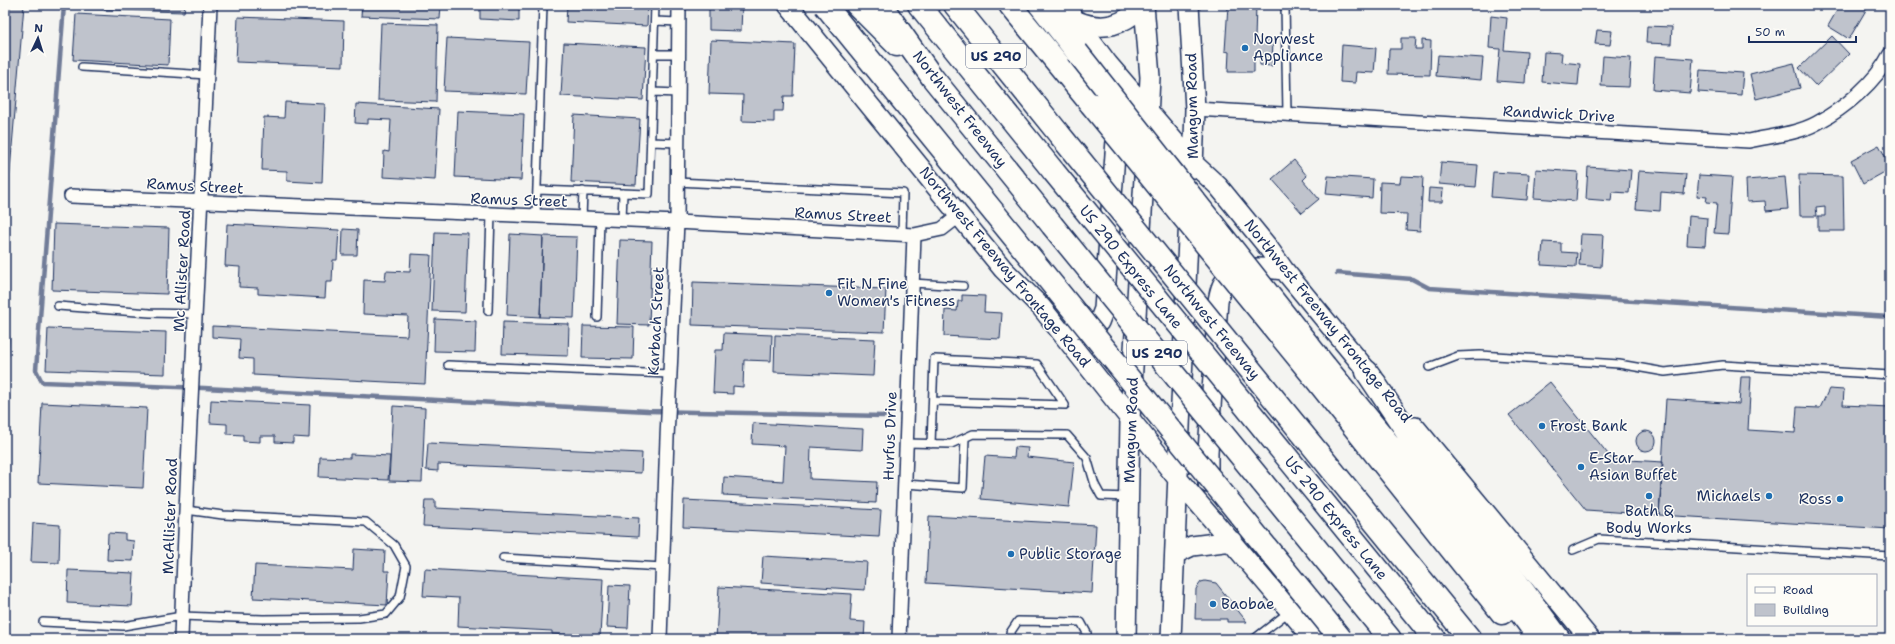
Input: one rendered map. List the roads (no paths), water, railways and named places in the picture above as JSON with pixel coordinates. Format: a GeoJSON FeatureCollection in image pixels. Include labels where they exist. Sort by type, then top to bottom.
{"type":"FeatureCollection","features":[{"type":"Feature","properties":{"kind":"highway"},"geometry":{"type":"LineString","coordinates":[[825,5],[858,48],[1341,639]]}},
{"type":"Feature","properties":{"kind":"highway"},"geometry":{"type":"LineString","coordinates":[[857,5],[882,31],[932,77]]}},
{"type":"Feature","properties":{"kind":"highway","name":"Northwest Freeway"},"geometry":{"type":"LineString","coordinates":[[881,5],[932,77],[1390,639]]}},
{"type":"Feature","properties":{"kind":"highway","name":"US 290 Express Lane"},"geometry":{"type":"LineString","coordinates":[[919,5],[1435,639]]}},
{"type":"Feature","properties":{"kind":"highway","name":"Northwest Freeway"},"geometry":{"type":"LineString","coordinates":[[955,5],[1058,134],[1470,639]]}},
{"type":"Feature","properties":{"kind":"highway"},"geometry":{"type":"LineString","coordinates":[[1010,5],[1314,377],[1523,639]]}},
{"type":"Feature","properties":{"kind":"highway"},"geometry":{"type":"LineString","coordinates":[[1040,5],[1325,366],[1451,520],[1540,639]]}},
{"type":"Feature","properties":{"kind":"highway"},"geometry":{"type":"LineString","coordinates":[[1367,372],[1429,464],[1559,639]]}},
{"type":"Feature","properties":{"kind":"main road","name":"Northwest Freeway Frontage Road"},"geometry":{"type":"LineString","coordinates":[[788,5],[1003,269],[1041,307],[1178,478],[1314,639]]}},
{"type":"Feature","properties":{"kind":"main road","name":"Northwest Freeway Frontage Road"},"geometry":{"type":"LineString","coordinates":[[1064,5],[1108,64],[1193,162],[1218,186],[1367,372],[1590,639]]}},
{"type":"Feature","properties":{"kind":"main road","name":"Mangum Road"},"geometry":{"type":"LineString","coordinates":[[1172,639],[1195,109],[1189,5]]}},
{"type":"Feature","properties":{"kind":"main road"},"geometry":{"type":"LineString","coordinates":[[1077,21],[1091,26],[1111,26],[1130,18],[1144,6]]}},
{"type":"Feature","properties":{"kind":"main road","name":"Mangum Road"},"geometry":{"type":"LineString","coordinates":[[1126,639],[1130,418],[1150,77],[1144,6]]}},
{"type":"Feature","properties":{"kind":"main road"},"geometry":{"type":"LineString","coordinates":[[1041,307],[1070,325],[1089,329],[1099,322],[1104,309],[1117,122],[1108,64]]}},
{"type":"Feature","properties":{"kind":"main road"},"geometry":{"type":"LineString","coordinates":[[1216,522],[1208,491],[1208,452],[1218,301],[1224,283],[1234,272],[1255,268],[1284,270]]}},
{"type":"Feature","properties":{"kind":"main road"},"geometry":{"type":"LineString","coordinates":[[1175,554],[1192,546],[1232,541]]}},
{"type":"Feature","properties":{"kind":"street","name":"Mc Allister Road"},"geometry":{"type":"LineString","coordinates":[[190,395],[196,314],[210,5]]}},
{"type":"Feature","properties":{"kind":"street","name":"Karbach Street"},"geometry":{"type":"LineString","coordinates":[[660,639],[667,423],[677,222],[679,5]]}},
{"type":"Feature","properties":{"kind":"street","name":"Randwick Drive"},"geometry":{"type":"LineString","coordinates":[[1195,109],[1749,141],[1787,133],[1817,123],[1851,100],[1883,67],[1890,54]]}},
{"type":"Feature","properties":{"kind":"street","name":"Ramus Street"},"geometry":{"type":"LineString","coordinates":[[71,196],[677,222],[908,235],[942,229],[960,216]]}},
{"type":"Feature","properties":{"kind":"street","name":"Hurfus Drive"},"geometry":{"type":"LineString","coordinates":[[899,639],[912,283],[908,235]]}},
{"type":"Feature","properties":{"kind":"street","name":"McAllister Road"},"geometry":{"type":"LineString","coordinates":[[181,639],[190,395]]}},
{"type":"Feature","properties":{"kind":"lane"},"geometry":{"type":"LineString","coordinates":[[536,216],[543,5]]}},
{"type":"Feature","properties":{"kind":"lane"},"geometry":{"type":"LineString","coordinates":[[537,190],[649,194],[655,5]]}},
{"type":"Feature","properties":{"kind":"lane"},"geometry":{"type":"LineString","coordinates":[[1285,5],[1287,114]]}},
{"type":"Feature","properties":{"kind":"lane"},"geometry":{"type":"LineString","coordinates":[[655,21],[679,22]]}},
{"type":"Feature","properties":{"kind":"lane"},"geometry":{"type":"LineString","coordinates":[[654,54],[679,54]]}},
{"type":"Feature","properties":{"kind":"lane"},"geometry":{"type":"LineString","coordinates":[[82,67],[207,74]]}},
{"type":"Feature","properties":{"kind":"lane"},"geometry":{"type":"LineString","coordinates":[[653,92],[678,93]]}},
{"type":"Feature","properties":{"kind":"lane"},"geometry":{"type":"LineString","coordinates":[[651,142],[678,143]]}},
{"type":"Feature","properties":{"kind":"lane"},"geometry":{"type":"LineString","coordinates":[[677,182],[903,193],[908,235]]}},
{"type":"Feature","properties":{"kind":"lane"},"geometry":{"type":"LineString","coordinates":[[582,218],[583,192]]}},
{"type":"Feature","properties":{"kind":"lane"},"geometry":{"type":"LineString","coordinates":[[622,220],[623,193]]}},
{"type":"Feature","properties":{"kind":"lane"},"geometry":{"type":"LineString","coordinates":[[488,311],[491,214]]}},
{"type":"Feature","properties":{"kind":"lane"},"geometry":{"type":"LineString","coordinates":[[597,316],[600,219]]}},
{"type":"Feature","properties":{"kind":"lane"},"geometry":{"type":"LineString","coordinates":[[912,283],[963,286]]}},
{"type":"Feature","properties":{"kind":"lane"},"geometry":{"type":"LineString","coordinates":[[58,306],[150,313],[196,314]]}},
{"type":"Feature","properties":{"kind":"lane"},"geometry":{"type":"LineString","coordinates":[[1428,367],[1458,356],[1480,355],[1619,364],[1665,372],[1724,365],[1890,376]]}},
{"type":"Feature","properties":{"kind":"lane"},"geometry":{"type":"LineString","coordinates":[[931,444],[934,359],[1037,364],[1065,405],[933,401]]}},
{"type":"Feature","properties":{"kind":"lane"},"geometry":{"type":"LineString","coordinates":[[448,365],[670,374]]}},
{"type":"Feature","properties":{"kind":"lane"},"geometry":{"type":"LineString","coordinates":[[906,443],[952,444],[973,434],[1067,435],[1087,458],[1095,485],[1101,496],[1128,497]]}},
{"type":"Feature","properties":{"kind":"lane"},"geometry":{"type":"LineString","coordinates":[[905,484],[963,488],[965,438]]}},
{"type":"Feature","properties":{"kind":"lane"},"geometry":{"type":"LineString","coordinates":[[43,622],[123,626],[182,616],[263,619],[359,618],[386,614],[400,597],[406,566],[394,545],[366,522],[223,515],[186,510]]}},
{"type":"Feature","properties":{"kind":"lane"},"geometry":{"type":"LineString","coordinates":[[1573,550],[1599,539],[1890,556]]}},
{"type":"Feature","properties":{"kind":"lane"},"geometry":{"type":"LineString","coordinates":[[503,558],[663,567]]}},
{"type":"Feature","properties":{"kind":"lane"},"geometry":{"type":"LineString","coordinates":[[1258,638],[1291,611]]}},
{"type":"Feature","properties":{"kind":"lane"},"geometry":{"type":"LineString","coordinates":[[1009,639],[1010,633],[1018,621],[1081,622],[1087,633],[1087,639]]}},
{"type":"Feature","properties":{"kind":"waterway"},"geometry":{"type":"LineString","coordinates":[[64,5],[36,370],[42,382],[204,388],[648,411],[884,416]]}},
{"type":"Feature","properties":{"kind":"waterway"},"geometry":{"type":"LineString","coordinates":[[1337,273],[1412,279],[1429,288],[1890,317]]}},
{"type":"Feature","properties":{"kind":"place","name":"Norwest Appliance"},"geometry":{"type":"Point","coordinates":[1245,48]}},
{"type":"Feature","properties":{"kind":"place","name":"Fit N Fine Women's Fitness"},"geometry":{"type":"Point","coordinates":[829,293]}},
{"type":"Feature","properties":{"kind":"place","name":"Frost Bank"},"geometry":{"type":"Point","coordinates":[1542,426]}},
{"type":"Feature","properties":{"kind":"place","name":"E-Star Asian Buffet"},"geometry":{"type":"Point","coordinates":[1581,467]}},
{"type":"Feature","properties":{"kind":"place","name":"Bath & Body Works"},"geometry":{"type":"Point","coordinates":[1649,496]}},
{"type":"Feature","properties":{"kind":"place","name":"Michaels"},"geometry":{"type":"Point","coordinates":[1769,496]}},
{"type":"Feature","properties":{"kind":"place","name":"Ross"},"geometry":{"type":"Point","coordinates":[1840,499]}},
{"type":"Feature","properties":{"kind":"place","name":"Public Storage"},"geometry":{"type":"Point","coordinates":[1011,554]}},
{"type":"Feature","properties":{"kind":"place","name":"Baobae"},"geometry":{"type":"Point","coordinates":[1213,604]}}]}
